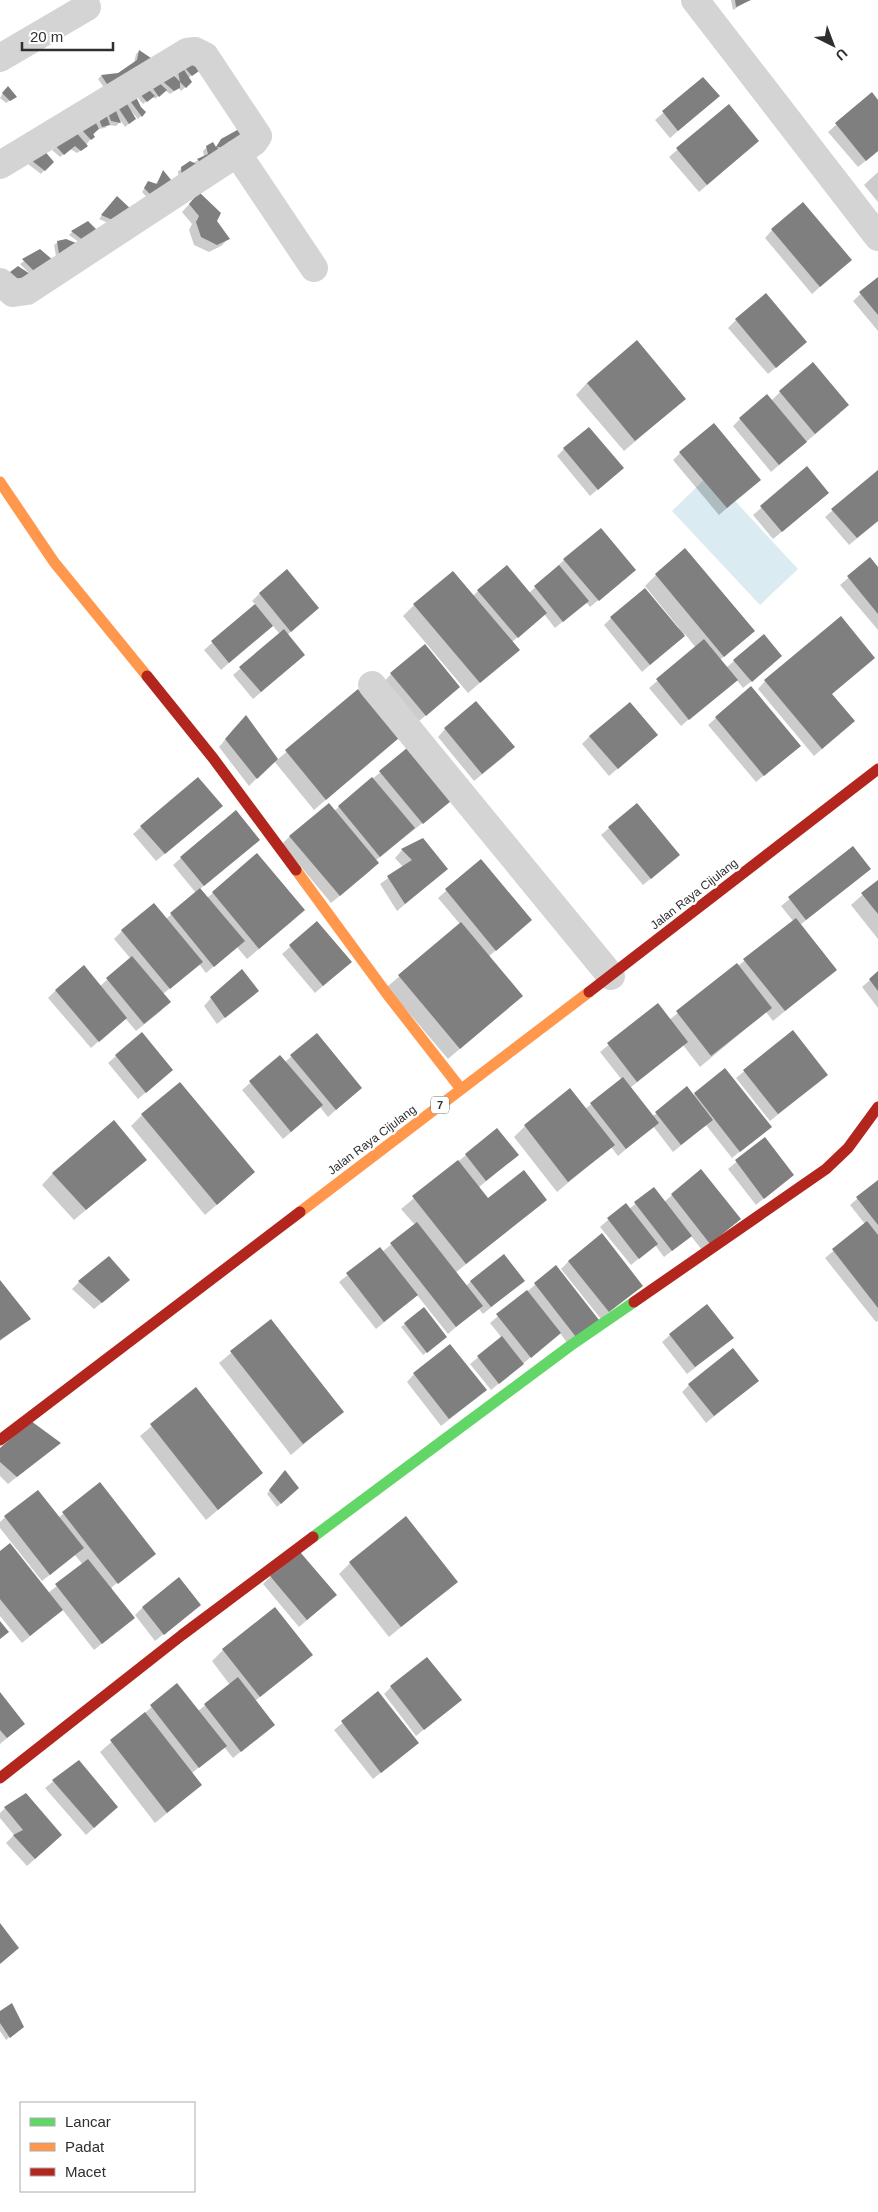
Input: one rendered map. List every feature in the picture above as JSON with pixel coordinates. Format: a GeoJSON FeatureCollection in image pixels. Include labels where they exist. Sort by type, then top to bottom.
{"type":"FeatureCollection","features":[{"type":"Feature","properties":{"kind":"main road"},"geometry":{"type":"LineString","coordinates":[[0,482],[54,562],[214,758],[387,994],[461,1089]]}},
{"type":"Feature","properties":{"kind":"main road","name":"Jalan Raya Cijulang"},"geometry":{"type":"LineString","coordinates":[[0,1440],[610,976],[878,769]]}},
{"type":"Feature","properties":{"kind":"main road"},"geometry":{"type":"LineString","coordinates":[[0,1778],[182,1635],[570,1346],[826,1169],[848,1148],[878,1107]]}},
{"type":"Feature","properties":{"kind":"street"},"geometry":{"type":"LineString","coordinates":[[695,0],[878,237]]}},
{"type":"Feature","properties":{"kind":"street"},"geometry":{"type":"LineString","coordinates":[[0,58],[87,7]]}},
{"type":"Feature","properties":{"kind":"street"},"geometry":{"type":"LineString","coordinates":[[0,165],[179,54],[195,51],[201,53],[209,62],[257,133],[254,142],[26,291],[13,293],[0,282]]}},
{"type":"Feature","properties":{"kind":"street"},"geometry":{"type":"LineString","coordinates":[[237,153],[314,268]]}},
{"type":"Feature","properties":{"kind":"street"},"geometry":{"type":"LineString","coordinates":[[372,685],[610,976]]}},
{"type":"Feature","properties":{"kind":"shaded area"},"geometry":{"type":"Polygon","coordinates":[[[710,474],[798,569],[760,605],[672,511],[710,474]]]}},
{"type":"Feature","properties":{"kind":"building"},"geometry":{"type":"Polygon","coordinates":[[[735,0],[751,0],[736,7],[735,0]]]}},
{"type":"Feature","properties":{"kind":"building"},"geometry":{"type":"Polygon","coordinates":[[[139,50],[154,60],[109,87],[101,75],[118,73],[137,60],[139,50]]]}},
{"type":"Feature","properties":{"kind":"building"},"geometry":{"type":"Polygon","coordinates":[[[195,56],[202,69],[192,76],[184,67],[195,56]]]}},
{"type":"Feature","properties":{"kind":"building"},"geometry":{"type":"Polygon","coordinates":[[[181,65],[192,82],[186,88],[180,82],[177,67],[181,65]]]}},
{"type":"Feature","properties":{"kind":"building"},"geometry":{"type":"Polygon","coordinates":[[[168,69],[180,82],[180,88],[174,91],[160,79],[168,69]]]}},
{"type":"Feature","properties":{"kind":"building"},"geometry":{"type":"Polygon","coordinates":[[[703,77],[720,96],[678,131],[662,111],[703,77]]]}},
{"type":"Feature","properties":{"kind":"building"},"geometry":{"type":"Polygon","coordinates":[[[157,81],[167,90],[159,97],[152,87],[157,81]]]}},
{"type":"Feature","properties":{"kind":"building"},"geometry":{"type":"Polygon","coordinates":[[[8,86],[17,97],[10,101],[2,93],[8,86]]]}},
{"type":"Feature","properties":{"kind":"building"},"geometry":{"type":"Polygon","coordinates":[[[147,88],[155,96],[147,102],[140,94],[147,88]]]}},
{"type":"Feature","properties":{"kind":"building"},"geometry":{"type":"Polygon","coordinates":[[[133,91],[141,107],[146,112],[142,117],[125,94],[133,91]]]}},
{"type":"Feature","properties":{"kind":"building"},"geometry":{"type":"Polygon","coordinates":[[[872,92],[878,100],[878,151],[866,161],[835,123],[872,92]]]}},
{"type":"Feature","properties":{"kind":"building"},"geometry":{"type":"Polygon","coordinates":[[[124,99],[136,119],[129,124],[117,106],[124,99]]]}},
{"type":"Feature","properties":{"kind":"building"},"geometry":{"type":"Polygon","coordinates":[[[729,104],[759,141],[707,185],[676,148],[729,104]]]}},
{"type":"Feature","properties":{"kind":"building"},"geometry":{"type":"Polygon","coordinates":[[[114,106],[121,123],[111,121],[107,110],[114,106]]]}},
{"type":"Feature","properties":{"kind":"building"},"geometry":{"type":"Polygon","coordinates":[[[104,108],[110,125],[102,127],[97,114],[104,108]]]}},
{"type":"Feature","properties":{"kind":"building"},"geometry":{"type":"Polygon","coordinates":[[[93,117],[99,129],[93,134],[95,137],[91,140],[81,129],[93,117]]]}},
{"type":"Feature","properties":{"kind":"building"},"geometry":{"type":"Polygon","coordinates":[[[239,129],[248,141],[232,149],[217,147],[222,155],[205,168],[197,159],[208,154],[206,146],[213,142],[216,147],[221,139],[239,129]]]}},
{"type":"Feature","properties":{"kind":"building"},"geometry":{"type":"Polygon","coordinates":[[[74,130],[88,146],[81,151],[75,146],[64,155],[55,145],[74,130]]]}},
{"type":"Feature","properties":{"kind":"building"},"geometry":{"type":"Polygon","coordinates":[[[42,148],[54,162],[45,171],[31,160],[42,148]]]}},
{"type":"Feature","properties":{"kind":"building"},"geometry":{"type":"Polygon","coordinates":[[[190,161],[205,168],[182,179],[181,167],[190,161]]]}},
{"type":"Feature","properties":{"kind":"building"},"geometry":{"type":"Polygon","coordinates":[[[163,170],[176,186],[156,200],[144,188],[148,181],[157,184],[163,170]]]}},
{"type":"Feature","properties":{"kind":"building"},"geometry":{"type":"Polygon","coordinates":[[[199,192],[221,213],[217,221],[230,239],[217,245],[201,237],[196,222],[199,216],[189,204],[199,192]]]}},
{"type":"Feature","properties":{"kind":"building"},"geometry":{"type":"Polygon","coordinates":[[[117,196],[134,212],[117,222],[101,215],[117,196]]]}},
{"type":"Feature","properties":{"kind":"building"},"geometry":{"type":"Polygon","coordinates":[[[803,202],[852,260],[820,287],[771,229],[803,202]]]}},
{"type":"Feature","properties":{"kind":"building"},"geometry":{"type":"Polygon","coordinates":[[[88,221],[98,231],[84,241],[71,231],[88,221]]]}},
{"type":"Feature","properties":{"kind":"building"},"geometry":{"type":"Polygon","coordinates":[[[66,239],[76,243],[59,254],[57,241],[66,239]]]}},
{"type":"Feature","properties":{"kind":"building"},"geometry":{"type":"Polygon","coordinates":[[[40,249],[54,261],[36,273],[22,259],[40,249]]]}},
{"type":"Feature","properties":{"kind":"building"},"geometry":{"type":"Polygon","coordinates":[[[18,266],[30,274],[12,285],[10,272],[18,266]]]}},
{"type":"Feature","properties":{"kind":"building"},"geometry":{"type":"Polygon","coordinates":[[[878,277],[878,315],[859,292],[878,277]]]}},
{"type":"Feature","properties":{"kind":"building"},"geometry":{"type":"Polygon","coordinates":[[[766,293],[807,342],[776,368],[735,319],[766,293]]]}},
{"type":"Feature","properties":{"kind":"building"},"geometry":{"type":"Polygon","coordinates":[[[637,340],[686,399],[635,441],[587,383],[637,340]]]}},
{"type":"Feature","properties":{"kind":"building"},"geometry":{"type":"Polygon","coordinates":[[[813,362],[849,405],[815,434],[779,391],[813,362]]]}},
{"type":"Feature","properties":{"kind":"building"},"geometry":{"type":"Polygon","coordinates":[[[767,394],[807,442],[779,465],[739,418],[767,394]]]}},
{"type":"Feature","properties":{"kind":"building"},"geometry":{"type":"Polygon","coordinates":[[[714,423],[761,480],[727,508],[679,452],[714,423]]]}},
{"type":"Feature","properties":{"kind":"building"},"geometry":{"type":"Polygon","coordinates":[[[589,427],[624,468],[598,490],[563,448],[589,427]]]}},
{"type":"Feature","properties":{"kind":"building"},"geometry":{"type":"Polygon","coordinates":[[[807,466],[829,493],[782,532],[760,506],[807,466]]]}},
{"type":"Feature","properties":{"kind":"building"},"geometry":{"type":"Polygon","coordinates":[[[878,470],[878,521],[857,538],[831,509],[878,470]]]}},
{"type":"Feature","properties":{"kind":"building"},"geometry":{"type":"Polygon","coordinates":[[[601,528],[636,570],[599,601],[563,559],[601,528]]]}},
{"type":"Feature","properties":{"kind":"building"},"geometry":{"type":"Polygon","coordinates":[[[685,548],[755,631],[724,657],[655,574],[685,548]]]}},
{"type":"Feature","properties":{"kind":"building"},"geometry":{"type":"Polygon","coordinates":[[[870,557],[878,567],[878,614],[847,576],[870,557]]]}},
{"type":"Feature","properties":{"kind":"building"},"geometry":{"type":"Polygon","coordinates":[[[507,565],[547,613],[518,638],[477,590],[507,565]]]}},
{"type":"Feature","properties":{"kind":"building"},"geometry":{"type":"Polygon","coordinates":[[[559,565],[589,601],[563,622],[534,586],[559,565]]]}},
{"type":"Feature","properties":{"kind":"building"},"geometry":{"type":"Polygon","coordinates":[[[287,569],[319,608],[291,632],[259,593],[287,569]]]}},
{"type":"Feature","properties":{"kind":"building"},"geometry":{"type":"Polygon","coordinates":[[[453,571],[520,650],[480,683],[413,604],[453,571]]]}},
{"type":"Feature","properties":{"kind":"building"},"geometry":{"type":"Polygon","coordinates":[[[645,588],[685,636],[650,665],[610,617],[645,588]]]}},
{"type":"Feature","properties":{"kind":"building"},"geometry":{"type":"Polygon","coordinates":[[[255,604],[273,626],[229,663],[211,641],[255,604]]]}},
{"type":"Feature","properties":{"kind":"building"},"geometry":{"type":"Polygon","coordinates":[[[841,616],[875,658],[832,694],[855,721],[822,749],[764,680],[841,616]]]}},
{"type":"Feature","properties":{"kind":"building"},"geometry":{"type":"Polygon","coordinates":[[[284,629],[305,655],[261,692],[239,667],[284,629]]]}},
{"type":"Feature","properties":{"kind":"building"},"geometry":{"type":"Polygon","coordinates":[[[764,634],[782,656],[752,682],[733,660],[764,634]]]}},
{"type":"Feature","properties":{"kind":"building"},"geometry":{"type":"Polygon","coordinates":[[[704,639],[738,680],[689,720],[656,679],[704,639]]]}},
{"type":"Feature","properties":{"kind":"building"},"geometry":{"type":"Polygon","coordinates":[[[425,644],[460,687],[426,716],[390,673],[425,644]]]}},
{"type":"Feature","properties":{"kind":"building"},"geometry":{"type":"Polygon","coordinates":[[[751,686],[801,746],[764,776],[715,717],[751,686]]]}},
{"type":"Feature","properties":{"kind":"building"},"geometry":{"type":"Polygon","coordinates":[[[358,689],[399,738],[326,800],[285,750],[358,689]]]}},
{"type":"Feature","properties":{"kind":"building"},"geometry":{"type":"Polygon","coordinates":[[[476,701],[515,747],[482,774],[444,728],[476,701]]]}},
{"type":"Feature","properties":{"kind":"building"},"geometry":{"type":"Polygon","coordinates":[[[630,702],[658,735],[618,769],[589,736],[630,702]]]}},
{"type":"Feature","properties":{"kind":"building"},"geometry":{"type":"Polygon","coordinates":[[[246,715],[278,759],[257,779],[225,739],[246,715]]]}},
{"type":"Feature","properties":{"kind":"building"},"geometry":{"type":"Polygon","coordinates":[[[407,748],[451,801],[423,824],[379,771],[407,748]]]}},
{"type":"Feature","properties":{"kind":"building"},"geometry":{"type":"Polygon","coordinates":[[[198,777],[223,806],[165,854],[140,826],[198,777]]]}},
{"type":"Feature","properties":{"kind":"building"},"geometry":{"type":"Polygon","coordinates":[[[372,777],[415,828],[380,857],[338,806],[372,777]]]}},
{"type":"Feature","properties":{"kind":"building"},"geometry":{"type":"Polygon","coordinates":[[[329,803],[379,863],[340,896],[289,836],[329,803]]]}},
{"type":"Feature","properties":{"kind":"building"},"geometry":{"type":"Polygon","coordinates":[[[637,803],[680,855],[651,879],[608,827],[637,803]]]}},
{"type":"Feature","properties":{"kind":"building"},"geometry":{"type":"Polygon","coordinates":[[[236,810],[260,840],[204,886],[180,857],[236,810]]]}},
{"type":"Feature","properties":{"kind":"building"},"geometry":{"type":"Polygon","coordinates":[[[423,838],[448,869],[405,904],[387,876],[412,860],[401,849],[423,838]]]}},
{"type":"Feature","properties":{"kind":"building"},"geometry":{"type":"Polygon","coordinates":[[[853,846],[871,869],[806,920],[788,897],[853,846]]]}},
{"type":"Feature","properties":{"kind":"building"},"geometry":{"type":"Polygon","coordinates":[[[257,853],[305,910],[259,949],[212,892],[257,853]]]}},
{"type":"Feature","properties":{"kind":"building"},"geometry":{"type":"Polygon","coordinates":[[[481,859],[532,920],[496,951],[445,889],[481,859]]]}},
{"type":"Feature","properties":{"kind":"building"},"geometry":{"type":"Polygon","coordinates":[[[878,880],[878,914],[861,893],[878,880]]]}},
{"type":"Feature","properties":{"kind":"building"},"geometry":{"type":"Polygon","coordinates":[[[200,888],[245,941],[214,967],[170,913],[200,888]]]}},
{"type":"Feature","properties":{"kind":"building"},"geometry":{"type":"Polygon","coordinates":[[[154,903],[203,962],[170,989],[121,930],[154,903]]]}},
{"type":"Feature","properties":{"kind":"building"},"geometry":{"type":"Polygon","coordinates":[[[796,918],[837,970],[785,1011],[743,959],[796,918]]]}},
{"type":"Feature","properties":{"kind":"building"},"geometry":{"type":"Polygon","coordinates":[[[317,921],[352,962],[323,986],[289,945],[317,921]]]}},
{"type":"Feature","properties":{"kind":"building"},"geometry":{"type":"Polygon","coordinates":[[[461,922],[523,996],[460,1049],[398,975],[461,922]]]}},
{"type":"Feature","properties":{"kind":"building"},"geometry":{"type":"Polygon","coordinates":[[[132,956],[171,1002],[144,1024],[106,978],[132,956]]]}},
{"type":"Feature","properties":{"kind":"building"},"geometry":{"type":"Polygon","coordinates":[[[737,963],[772,1008],[711,1056],[676,1011],[737,963]]]}},
{"type":"Feature","properties":{"kind":"building"},"geometry":{"type":"Polygon","coordinates":[[[84,965],[127,1018],[99,1042],[55,990],[84,965]]]}},
{"type":"Feature","properties":{"kind":"building"},"geometry":{"type":"Polygon","coordinates":[[[242,969],[259,991],[225,1018],[210,997],[242,969]]]}},
{"type":"Feature","properties":{"kind":"building"},"geometry":{"type":"Polygon","coordinates":[[[878,971],[878,991],[869,979],[878,971]]]}},
{"type":"Feature","properties":{"kind":"building"},"geometry":{"type":"Polygon","coordinates":[[[658,1003],[688,1042],[637,1082],[607,1043],[658,1003]]]}},
{"type":"Feature","properties":{"kind":"building"},"geometry":{"type":"Polygon","coordinates":[[[793,1030],[828,1075],[778,1114],[743,1070],[793,1030]]]}},
{"type":"Feature","properties":{"kind":"building"},"geometry":{"type":"Polygon","coordinates":[[[142,1032],[173,1070],[146,1093],[115,1055],[142,1032]]]}},
{"type":"Feature","properties":{"kind":"building"},"geometry":{"type":"Polygon","coordinates":[[[317,1033],[362,1088],[336,1110],[290,1055],[317,1033]]]}},
{"type":"Feature","properties":{"kind":"building"},"geometry":{"type":"Polygon","coordinates":[[[280,1055],[323,1105],[291,1132],[249,1081],[280,1055]]]}},
{"type":"Feature","properties":{"kind":"building"},"geometry":{"type":"Polygon","coordinates":[[[725,1068],[772,1127],[740,1152],[694,1093],[725,1068]]]}},
{"type":"Feature","properties":{"kind":"building"},"geometry":{"type":"Polygon","coordinates":[[[623,1077],[659,1123],[626,1149],[590,1103],[623,1077]]]}},
{"type":"Feature","properties":{"kind":"building"},"geometry":{"type":"Polygon","coordinates":[[[180,1082],[255,1172],[217,1205],[141,1114],[180,1082]]]}},
{"type":"Feature","properties":{"kind":"building"},"geometry":{"type":"Polygon","coordinates":[[[687,1086],[713,1120],[681,1145],[655,1112],[687,1086]]]}},
{"type":"Feature","properties":{"kind":"building"},"geometry":{"type":"Polygon","coordinates":[[[570,1088],[615,1145],[568,1182],[524,1125],[570,1088]]]}},
{"type":"Feature","properties":{"kind":"building"},"geometry":{"type":"Polygon","coordinates":[[[114,1120],[147,1160],[86,1210],[52,1173],[114,1120]]]}},
{"type":"Feature","properties":{"kind":"building"},"geometry":{"type":"Polygon","coordinates":[[[497,1128],[519,1155],[486,1181],[465,1154],[497,1128]]]}},
{"type":"Feature","properties":{"kind":"building"},"geometry":{"type":"Polygon","coordinates":[[[765,1137],[794,1175],[764,1199],[735,1160],[765,1137]]]}},
{"type":"Feature","properties":{"kind":"building"},"geometry":{"type":"Polygon","coordinates":[[[458,1160],[488,1198],[524,1170],[547,1200],[466,1264],[412,1196],[458,1160]]]}},
{"type":"Feature","properties":{"kind":"building"},"geometry":{"type":"Polygon","coordinates":[[[701,1169],[741,1219],[710,1244],[671,1194],[701,1169]]]}},
{"type":"Feature","properties":{"kind":"building"},"geometry":{"type":"Polygon","coordinates":[[[878,1180],[878,1225],[856,1197],[878,1180]]]}},
{"type":"Feature","properties":{"kind":"building"},"geometry":{"type":"Polygon","coordinates":[[[654,1187],[692,1236],[672,1251],[634,1202],[654,1187]]]}},
{"type":"Feature","properties":{"kind":"building"},"geometry":{"type":"Polygon","coordinates":[[[626,1203],[658,1244],[639,1259],[607,1218],[626,1203]]]}},
{"type":"Feature","properties":{"kind":"building"},"geometry":{"type":"Polygon","coordinates":[[[867,1221],[878,1235],[878,1308],[832,1249],[867,1221]]]}},
{"type":"Feature","properties":{"kind":"building"},"geometry":{"type":"Polygon","coordinates":[[[417,1222],[483,1306],[456,1327],[390,1243],[417,1222]]]}},
{"type":"Feature","properties":{"kind":"building"},"geometry":{"type":"Polygon","coordinates":[[[602,1233],[643,1286],[609,1312],[568,1261],[602,1233]]]}},
{"type":"Feature","properties":{"kind":"building"},"geometry":{"type":"Polygon","coordinates":[[[380,1247],[418,1295],[384,1322],[346,1273],[380,1247]]]}},
{"type":"Feature","properties":{"kind":"building"},"geometry":{"type":"Polygon","coordinates":[[[504,1254],[525,1281],[491,1307],[470,1281],[504,1254]]]}},
{"type":"Feature","properties":{"kind":"building"},"geometry":{"type":"Polygon","coordinates":[[[109,1256],[130,1280],[102,1303],[78,1281],[109,1256]]]}},
{"type":"Feature","properties":{"kind":"building"},"geometry":{"type":"Polygon","coordinates":[[[556,1265],[599,1320],[576,1337],[534,1283],[556,1265]]]}},
{"type":"Feature","properties":{"kind":"building"},"geometry":{"type":"Polygon","coordinates":[[[0,1280],[31,1319],[0,1340],[0,1280]]]}},
{"type":"Feature","properties":{"kind":"building"},"geometry":{"type":"Polygon","coordinates":[[[527,1290],[561,1333],[531,1358],[496,1314],[527,1290]]]}},
{"type":"Feature","properties":{"kind":"building"},"geometry":{"type":"Polygon","coordinates":[[[707,1304],[734,1338],[695,1367],[669,1334],[707,1304]]]}},
{"type":"Feature","properties":{"kind":"building"},"geometry":{"type":"Polygon","coordinates":[[[424,1307],[447,1337],[427,1353],[404,1323],[424,1307]]]}},
{"type":"Feature","properties":{"kind":"building"},"geometry":{"type":"Polygon","coordinates":[[[271,1319],[344,1412],[303,1444],[230,1351],[271,1319]]]}},
{"type":"Feature","properties":{"kind":"building"},"geometry":{"type":"Polygon","coordinates":[[[502,1336],[524,1364],[499,1384],[477,1356],[502,1336]]]}},
{"type":"Feature","properties":{"kind":"building"},"geometry":{"type":"Polygon","coordinates":[[[450,1344],[487,1390],[449,1419],[413,1373],[450,1344]]]}},
{"type":"Feature","properties":{"kind":"building"},"geometry":{"type":"Polygon","coordinates":[[[733,1348],[759,1381],[714,1416],[688,1384],[733,1348]]]}},
{"type":"Feature","properties":{"kind":"building"},"geometry":{"type":"Polygon","coordinates":[[[196,1387],[263,1473],[218,1510],[150,1424],[196,1387]]]}},
{"type":"Feature","properties":{"kind":"building"},"geometry":{"type":"Polygon","coordinates":[[[31,1421],[61,1443],[17,1477],[0,1462],[0,1448],[31,1421]]]}},
{"type":"Feature","properties":{"kind":"building"},"geometry":{"type":"Polygon","coordinates":[[[285,1470],[299,1488],[281,1504],[269,1490],[285,1470]]]}},
{"type":"Feature","properties":{"kind":"building"},"geometry":{"type":"Polygon","coordinates":[[[100,1482],[156,1554],[118,1584],[62,1512],[100,1482]]]}},
{"type":"Feature","properties":{"kind":"building"},"geometry":{"type":"Polygon","coordinates":[[[38,1490],[84,1548],[50,1575],[4,1516],[38,1490]]]}},
{"type":"Feature","properties":{"kind":"building"},"geometry":{"type":"Polygon","coordinates":[[[406,1516],[458,1582],[401,1627],[349,1562],[406,1516]]]}},
{"type":"Feature","properties":{"kind":"building"},"geometry":{"type":"Polygon","coordinates":[[[10,1543],[63,1610],[30,1636],[0,1599],[0,1551],[10,1543]]]}},
{"type":"Feature","properties":{"kind":"building"},"geometry":{"type":"Polygon","coordinates":[[[300,1552],[337,1595],[307,1620],[270,1576],[300,1552]]]}},
{"type":"Feature","properties":{"kind":"building"},"geometry":{"type":"Polygon","coordinates":[[[88,1559],[135,1618],[102,1644],[55,1584],[88,1559]]]}},
{"type":"Feature","properties":{"kind":"building"},"geometry":{"type":"Polygon","coordinates":[[[179,1577],[201,1605],[164,1635],[142,1607],[179,1577]]]}},
{"type":"Feature","properties":{"kind":"building"},"geometry":{"type":"Polygon","coordinates":[[[275,1607],[313,1655],[260,1697],[222,1649],[275,1607]]]}},
{"type":"Feature","properties":{"kind":"building"},"geometry":{"type":"Polygon","coordinates":[[[0,1621],[9,1632],[0,1639],[0,1621]]]}},
{"type":"Feature","properties":{"kind":"building"},"geometry":{"type":"Polygon","coordinates":[[[427,1657],[462,1700],[424,1730],[390,1686],[427,1657]]]}},
{"type":"Feature","properties":{"kind":"building"},"geometry":{"type":"Polygon","coordinates":[[[238,1677],[275,1725],[241,1752],[204,1704],[238,1677]]]}},
{"type":"Feature","properties":{"kind":"building"},"geometry":{"type":"Polygon","coordinates":[[[177,1683],[227,1746],[199,1768],[150,1705],[177,1683]]]}},
{"type":"Feature","properties":{"kind":"building"},"geometry":{"type":"Polygon","coordinates":[[[378,1691],[419,1743],[381,1773],[341,1721],[378,1691]]]}},
{"type":"Feature","properties":{"kind":"building"},"geometry":{"type":"Polygon","coordinates":[[[0,1692],[25,1724],[7,1738],[0,1730],[0,1692]]]}},
{"type":"Feature","properties":{"kind":"building"},"geometry":{"type":"Polygon","coordinates":[[[145,1712],[202,1785],[167,1813],[110,1740],[145,1712]]]}},
{"type":"Feature","properties":{"kind":"building"},"geometry":{"type":"Polygon","coordinates":[[[79,1760],[118,1807],[94,1828],[52,1780],[79,1760]]]}},
{"type":"Feature","properties":{"kind":"building"},"geometry":{"type":"Polygon","coordinates":[[[26,1793],[62,1835],[35,1859],[13,1835],[23,1830],[4,1807],[26,1793]]]}},
{"type":"Feature","properties":{"kind":"building"},"geometry":{"type":"Polygon","coordinates":[[[0,1923],[19,1948],[0,1964],[0,1923]]]}},
{"type":"Feature","properties":{"kind":"building"},"geometry":{"type":"Polygon","coordinates":[[[12,2003],[24,2027],[10,2038],[0,2023],[0,2011],[12,2003]]]}},
{"type":"Feature","properties":{"kind":"traffic: fast"},"geometry":{"type":"LineString","coordinates":[[313,1537],[570,1346],[634,1302]]}},
{"type":"Feature","properties":{"kind":"traffic: slow"},"geometry":{"type":"LineString","coordinates":[[0,482],[54,562],[147,676]]}},
{"type":"Feature","properties":{"kind":"traffic: slow"},"geometry":{"type":"LineString","coordinates":[[296,870],[387,994],[461,1089]]}},
{"type":"Feature","properties":{"kind":"traffic: slow"},"geometry":{"type":"LineString","coordinates":[[300,1212],[589,992]]}},
{"type":"Feature","properties":{"kind":"traffic: jam"},"geometry":{"type":"LineString","coordinates":[[147,676],[213,758],[296,870]]}},
{"type":"Feature","properties":{"kind":"traffic: jam"},"geometry":{"type":"LineString","coordinates":[[589,992],[878,769]]}},
{"type":"Feature","properties":{"kind":"traffic: jam"},"geometry":{"type":"LineString","coordinates":[[634,1302],[826,1169],[848,1148],[878,1107]]}},
{"type":"Feature","properties":{"kind":"traffic: jam"},"geometry":{"type":"LineString","coordinates":[[0,1440],[300,1212]]}},
{"type":"Feature","properties":{"kind":"traffic: jam"},"geometry":{"type":"LineString","coordinates":[[0,1778],[182,1635],[313,1537]]}}]}
